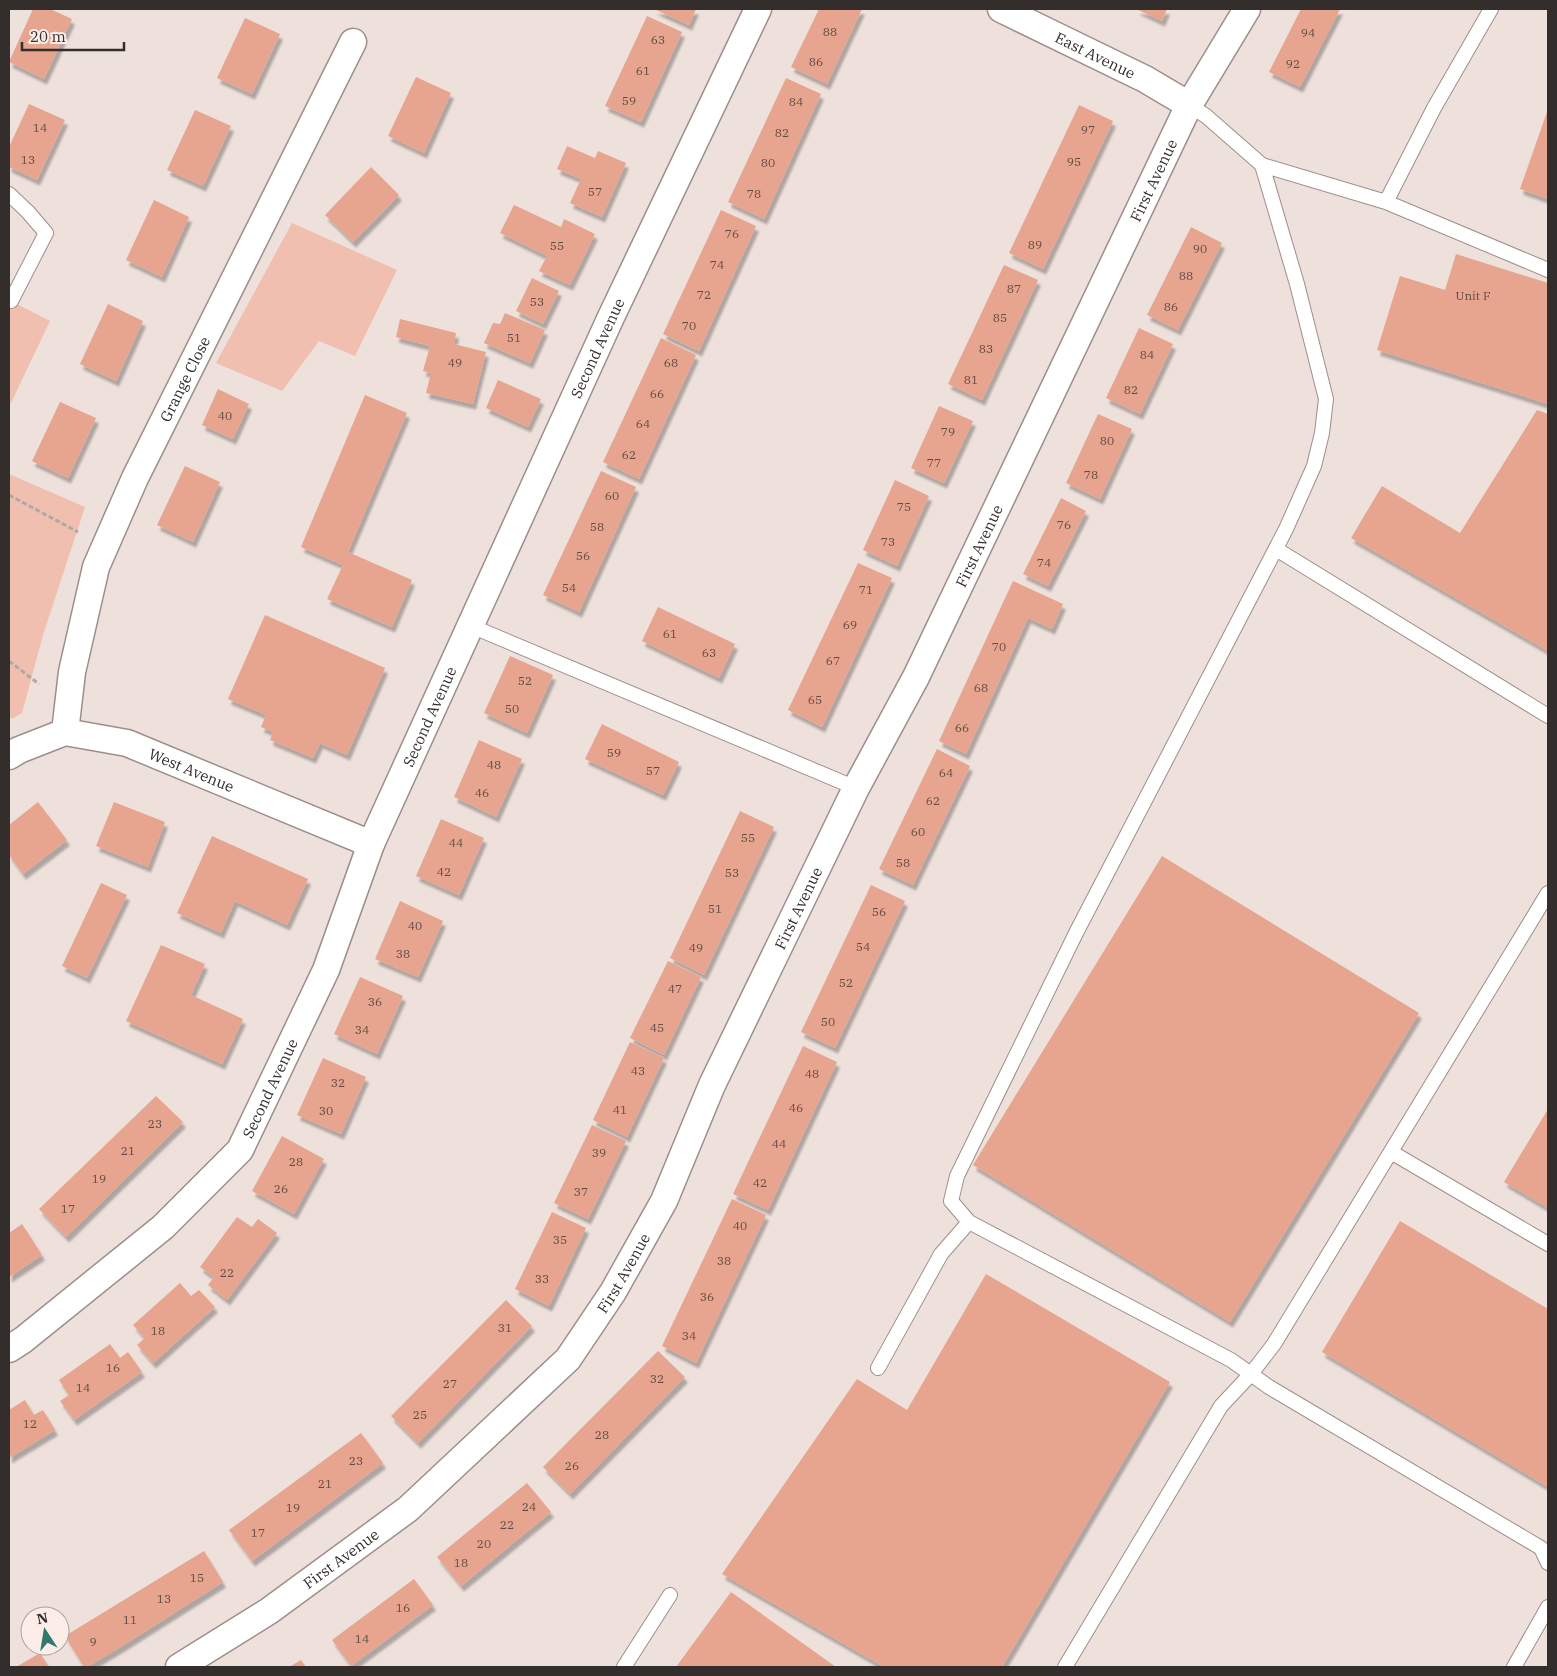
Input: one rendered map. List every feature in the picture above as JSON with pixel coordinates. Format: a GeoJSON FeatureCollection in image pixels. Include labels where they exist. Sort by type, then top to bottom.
{"type":"FeatureCollection","features":[{"type":"Feature","properties":{"kind":"street","name":"Second Avenue"},"geometry":{"type":"LineString","coordinates":[[9,1349],[23,1340],[163,1227],[240,1150],[326,970],[371,844],[472,626],[611,317],[758,9]]}},
{"type":"Feature","properties":{"kind":"street","name":"East Avenue"},"geometry":{"type":"LineString","coordinates":[[1000,9],[1145,79],[1189,106]]}},
{"type":"Feature","properties":{"kind":"street","name":"First Avenue"},"geometry":{"type":"LineString","coordinates":[[179,1667],[269,1611],[408,1509],[568,1359],[613,1292],[664,1201],[712,1085],[856,788],[916,677],[1189,106],[1247,9]]}},
{"type":"Feature","properties":{"kind":"street","name":"Grange Close"},"geometry":{"type":"LineString","coordinates":[[64,732],[72,672],[96,567],[136,478],[353,42]]}},
{"type":"Feature","properties":{"kind":"street"},"geometry":{"type":"LineString","coordinates":[[9,756],[64,732]]}},
{"type":"Feature","properties":{"kind":"street","name":"West Avenue"},"geometry":{"type":"LineString","coordinates":[[64,732],[127,743],[371,844]]}},
{"type":"Feature","properties":{"kind":"lane"},"geometry":{"type":"LineString","coordinates":[[1386,202],[1434,108],[1491,9]]}},
{"type":"Feature","properties":{"kind":"lane"},"geometry":{"type":"LineString","coordinates":[[1189,106],[1206,116],[1262,165],[1386,202],[1548,270]]}},
{"type":"Feature","properties":{"kind":"lane"},"geometry":{"type":"LineString","coordinates":[[1262,165],[1297,284],[1326,399],[1322,433],[1314,466],[1276,549],[1077,931],[957,1176],[952,1201],[969,1222],[1231,1360],[1269,1387],[1542,1548],[1548,1563]]}},
{"type":"Feature","properties":{"kind":"lane"},"geometry":{"type":"LineString","coordinates":[[9,194],[46,232],[11,301]]}},
{"type":"Feature","properties":{"kind":"lane"},"geometry":{"type":"LineString","coordinates":[[1276,549],[1548,716]]}},
{"type":"Feature","properties":{"kind":"lane"},"geometry":{"type":"LineString","coordinates":[[472,626],[856,788]]}},
{"type":"Feature","properties":{"kind":"lane"},"geometry":{"type":"LineString","coordinates":[[1065,1667],[1222,1406],[1251,1374],[1274,1344],[1548,893]]}},
{"type":"Feature","properties":{"kind":"lane"},"geometry":{"type":"LineString","coordinates":[[1391,1152],[1548,1244]]}},
{"type":"Feature","properties":{"kind":"lane"},"geometry":{"type":"LineString","coordinates":[[878,1368],[941,1254],[969,1222]]}},
{"type":"Feature","properties":{"kind":"lane"},"geometry":{"type":"LineString","coordinates":[[624,1667],[670,1595]]}},
{"type":"Feature","properties":{"kind":"lane"},"geometry":{"type":"LineString","coordinates":[[1514,1667],[1548,1607]]}},
{"type":"Feature","properties":{"kind":"path"},"geometry":{"type":"LineString","coordinates":[[9,495],[105,547]]}},
{"type":"Feature","properties":{"kind":"shaded area"},"geometry":{"type":"Polygon","coordinates":[[[292,223],[397,270],[355,356],[319,341],[282,391],[216,363],[292,223]]]}},
{"type":"Feature","properties":{"kind":"shaded area"},"geometry":{"type":"Polygon","coordinates":[[[9,300],[50,321],[9,407],[9,300]]]}},
{"type":"Feature","properties":{"kind":"shaded area"},"geometry":{"type":"Polygon","coordinates":[[[9,474],[85,507],[43,635],[22,713],[12,719],[9,716],[9,474]]]}},
{"type":"Feature","properties":{"kind":"building"},"geometry":{"type":"Polygon","coordinates":[[[33,9],[50,9],[72,19],[44,79],[9,62],[33,9]]]}},
{"type":"Feature","properties":{"kind":"building"},"geometry":{"type":"Polygon","coordinates":[[[654,9],[696,9],[689,25],[654,9]]]}},
{"type":"Feature","properties":{"kind":"building"},"geometry":{"type":"Polygon","coordinates":[[[819,9],[862,9],[827,84],[791,67],[819,9]]]}},
{"type":"Feature","properties":{"kind":"building"},"geometry":{"type":"Polygon","coordinates":[[[1136,9],[1167,9],[1162,21],[1136,9]]]}},
{"type":"Feature","properties":{"kind":"building"},"geometry":{"type":"Polygon","coordinates":[[[1301,9],[1340,9],[1300,87],[1269,72],[1301,9]]]}},
{"type":"Feature","properties":{"kind":"building"},"geometry":{"type":"Polygon","coordinates":[[[647,16],[682,32],[641,122],[605,106],[647,16]]]}},
{"type":"Feature","properties":{"kind":"building"},"geometry":{"type":"Polygon","coordinates":[[[245,18],[280,34],[252,94],[217,78],[245,18]]]}},
{"type":"Feature","properties":{"kind":"building"},"geometry":{"type":"Polygon","coordinates":[[[416,77],[451,93],[424,153],[388,136],[416,77]]]}},
{"type":"Feature","properties":{"kind":"building"},"geometry":{"type":"Polygon","coordinates":[[[786,78],[821,94],[764,219],[728,202],[786,78]]]}},
{"type":"Feature","properties":{"kind":"building"},"geometry":{"type":"Polygon","coordinates":[[[29,104],[65,120],[37,180],[9,167],[9,147],[29,104]]]}},
{"type":"Feature","properties":{"kind":"building"},"geometry":{"type":"Polygon","coordinates":[[[1079,105],[1113,121],[1043,269],[1009,253],[1079,105]]]}},
{"type":"Feature","properties":{"kind":"building"},"geometry":{"type":"Polygon","coordinates":[[[1548,109],[1548,199],[1520,189],[1548,109]]]}},
{"type":"Feature","properties":{"kind":"building"},"geometry":{"type":"Polygon","coordinates":[[[195,110],[231,126],[203,186],[167,170],[195,110]]]}},
{"type":"Feature","properties":{"kind":"building"},"geometry":{"type":"Polygon","coordinates":[[[567,146],[595,158],[598,151],[626,163],[602,217],[570,203],[581,179],[557,169],[567,146]]]}},
{"type":"Feature","properties":{"kind":"building"},"geometry":{"type":"Polygon","coordinates":[[[371,167],[399,195],[353,242],[325,215],[371,167]]]}},
{"type":"Feature","properties":{"kind":"building"},"geometry":{"type":"Polygon","coordinates":[[[154,200],[189,217],[162,277],[126,260],[154,200]]]}},
{"type":"Feature","properties":{"kind":"building"},"geometry":{"type":"Polygon","coordinates":[[[514,205],[561,227],[564,219],[595,234],[570,285],[539,271],[547,256],[500,233],[514,205]]]}},
{"type":"Feature","properties":{"kind":"building"},"geometry":{"type":"Polygon","coordinates":[[[721,210],[756,226],[699,351],[663,334],[721,210]]]}},
{"type":"Feature","properties":{"kind":"building"},"geometry":{"type":"Polygon","coordinates":[[[1191,227],[1222,243],[1178,330],[1147,315],[1191,227]]]}},
{"type":"Feature","properties":{"kind":"building"},"geometry":{"type":"Polygon","coordinates":[[[1456,254],[1548,283],[1548,404],[1377,350],[1400,276],[1445,290],[1456,254]]]}},
{"type":"Feature","properties":{"kind":"building"},"geometry":{"type":"Polygon","coordinates":[[[1004,265],[1038,280],[982,400],[948,384],[1004,265]]]}},
{"type":"Feature","properties":{"kind":"building"},"geometry":{"type":"Polygon","coordinates":[[[532,278],[559,291],[543,324],[516,311],[532,278]]]}},
{"type":"Feature","properties":{"kind":"building"},"geometry":{"type":"Polygon","coordinates":[[[108,304],[143,321],[116,381],[80,364],[108,304]]]}},
{"type":"Feature","properties":{"kind":"building"},"geometry":{"type":"Polygon","coordinates":[[[505,313],[545,330],[530,363],[484,343],[493,323],[500,324],[505,313]]]}},
{"type":"Feature","properties":{"kind":"building"},"geometry":{"type":"Polygon","coordinates":[[[400,319],[456,333],[454,344],[486,352],[473,404],[426,393],[431,373],[423,371],[430,346],[396,337],[400,319]]]}},
{"type":"Feature","properties":{"kind":"building"},"geometry":{"type":"Polygon","coordinates":[[[1139,328],[1173,344],[1140,414],[1106,398],[1139,328]]]}},
{"type":"Feature","properties":{"kind":"building"},"geometry":{"type":"Polygon","coordinates":[[[661,338],[696,355],[639,479],[603,462],[661,338]]]}},
{"type":"Feature","properties":{"kind":"building"},"geometry":{"type":"Polygon","coordinates":[[[498,380],[541,399],[528,427],[486,408],[498,380]]]}},
{"type":"Feature","properties":{"kind":"building"},"geometry":{"type":"Polygon","coordinates":[[[218,389],[249,404],[233,439],[202,425],[218,389]]]}},
{"type":"Feature","properties":{"kind":"building"},"geometry":{"type":"Polygon","coordinates":[[[365,395],[407,413],[348,552],[412,580],[392,627],[327,599],[343,565],[301,547],[365,395]]]}},
{"type":"Feature","properties":{"kind":"building"},"geometry":{"type":"Polygon","coordinates":[[[60,402],[96,418],[68,478],[32,461],[60,402]]]}},
{"type":"Feature","properties":{"kind":"building"},"geometry":{"type":"Polygon","coordinates":[[[939,406],[973,421],[944,483],[911,468],[939,406]]]}},
{"type":"Feature","properties":{"kind":"building"},"geometry":{"type":"Polygon","coordinates":[[[1537,410],[1548,414],[1548,651],[1351,538],[1382,486],[1460,533],[1537,410]]]}},
{"type":"Feature","properties":{"kind":"building"},"geometry":{"type":"Polygon","coordinates":[[[1098,414],[1132,429],[1100,499],[1066,483],[1098,414]]]}},
{"type":"Feature","properties":{"kind":"building"},"geometry":{"type":"Polygon","coordinates":[[[185,466],[220,482],[193,542],[157,525],[185,466]]]}},
{"type":"Feature","properties":{"kind":"building"},"geometry":{"type":"Polygon","coordinates":[[[601,471],[636,487],[579,612],[543,595],[601,471]]]}},
{"type":"Feature","properties":{"kind":"building"},"geometry":{"type":"Polygon","coordinates":[[[895,480],[929,496],[897,566],[863,550],[895,480]]]}},
{"type":"Feature","properties":{"kind":"building"},"geometry":{"type":"Polygon","coordinates":[[[1061,498],[1086,511],[1048,586],[1023,574],[1061,498]]]}},
{"type":"Feature","properties":{"kind":"building"},"geometry":{"type":"Polygon","coordinates":[[[858,563],[892,578],[822,727],[788,710],[858,563]]]}},
{"type":"Feature","properties":{"kind":"building"},"geometry":{"type":"Polygon","coordinates":[[[1013,581],[1063,604],[1052,629],[1028,618],[966,754],[939,741],[1013,581]]]}},
{"type":"Feature","properties":{"kind":"building"},"geometry":{"type":"Polygon","coordinates":[[[658,607],[735,644],[719,678],[642,641],[658,607]]]}},
{"type":"Feature","properties":{"kind":"building"},"geometry":{"type":"Polygon","coordinates":[[[265,615],[385,668],[347,755],[320,743],[313,758],[270,740],[273,732],[261,727],[266,715],[228,699],[265,615]]]}},
{"type":"Feature","properties":{"kind":"building"},"geometry":{"type":"Polygon","coordinates":[[[510,656],[553,675],[527,733],[484,713],[510,656]]]}},
{"type":"Feature","properties":{"kind":"building"},"geometry":{"type":"Polygon","coordinates":[[[602,724],[679,762],[663,795],[585,759],[602,724]]]}},
{"type":"Feature","properties":{"kind":"building"},"geometry":{"type":"Polygon","coordinates":[[[479,740],[522,759],[496,817],[454,797],[479,740]]]}},
{"type":"Feature","properties":{"kind":"building"},"geometry":{"type":"Polygon","coordinates":[[[937,749],[970,766],[913,885],[879,869],[937,749]]]}},
{"type":"Feature","properties":{"kind":"building"},"geometry":{"type":"Polygon","coordinates":[[[38,802],[67,840],[23,874],[9,855],[9,825],[38,802]]]}},
{"type":"Feature","properties":{"kind":"building"},"geometry":{"type":"Polygon","coordinates":[[[114,802],[165,822],[148,867],[96,846],[114,802]]]}},
{"type":"Feature","properties":{"kind":"building"},"geometry":{"type":"Polygon","coordinates":[[[740,811],[774,827],[704,975],[670,958],[740,811]]]}},
{"type":"Feature","properties":{"kind":"building"},"geometry":{"type":"Polygon","coordinates":[[[441,819],[484,838],[459,895],[416,876],[441,819]]]}},
{"type":"Feature","properties":{"kind":"building"},"geometry":{"type":"Polygon","coordinates":[[[212,836],[308,879],[287,925],[235,901],[221,933],[177,913],[212,836]]]}},
{"type":"Feature","properties":{"kind":"building"},"geometry":{"type":"Polygon","coordinates":[[[1162,856],[1419,1013],[1230,1322],[973,1165],[1162,856]]]}},
{"type":"Feature","properties":{"kind":"building"},"geometry":{"type":"Polygon","coordinates":[[[101,883],[127,895],[87,978],[62,966],[101,883]]]}},
{"type":"Feature","properties":{"kind":"building"},"geometry":{"type":"Polygon","coordinates":[[[871,885],[905,901],[835,1048],[801,1032],[871,885]]]}},
{"type":"Feature","properties":{"kind":"building"},"geometry":{"type":"Polygon","coordinates":[[[400,901],[443,921],[418,977],[375,959],[400,901]]]}},
{"type":"Feature","properties":{"kind":"building"},"geometry":{"type":"Polygon","coordinates":[[[161,945],[205,964],[191,995],[243,1019],[222,1064],[126,1021],[161,945]]]}},
{"type":"Feature","properties":{"kind":"building"},"geometry":{"type":"Polygon","coordinates":[[[668,961],[701,977],[664,1055],[630,1038],[668,961]]]}},
{"type":"Feature","properties":{"kind":"building"},"geometry":{"type":"Polygon","coordinates":[[[360,977],[403,996],[377,1054],[334,1034],[360,977]]]}},
{"type":"Feature","properties":{"kind":"building"},"geometry":{"type":"Polygon","coordinates":[[[630,1042],[664,1058],[627,1137],[593,1120],[630,1042]]]}},
{"type":"Feature","properties":{"kind":"building"},"geometry":{"type":"Polygon","coordinates":[[[803,1046],[837,1062],[768,1210],[733,1194],[803,1046]]]}},
{"type":"Feature","properties":{"kind":"building"},"geometry":{"type":"Polygon","coordinates":[[[323,1058],[366,1077],[341,1134],[297,1115],[323,1058]]]}},
{"type":"Feature","properties":{"kind":"building"},"geometry":{"type":"Polygon","coordinates":[[[156,1096],[183,1122],[66,1237],[39,1209],[156,1096]]]}},
{"type":"Feature","properties":{"kind":"building"},"geometry":{"type":"Polygon","coordinates":[[[1548,1109],[1548,1208],[1504,1182],[1548,1109]]]}},
{"type":"Feature","properties":{"kind":"building"},"geometry":{"type":"Polygon","coordinates":[[[592,1125],[626,1141],[588,1219],[554,1203],[592,1125]]]}},
{"type":"Feature","properties":{"kind":"building"},"geometry":{"type":"Polygon","coordinates":[[[282,1136],[324,1159],[294,1214],[252,1191],[282,1136]]]}},
{"type":"Feature","properties":{"kind":"building"},"geometry":{"type":"Polygon","coordinates":[[[732,1199],[766,1215],[696,1363],[662,1346],[732,1199]]]}},
{"type":"Feature","properties":{"kind":"building"},"geometry":{"type":"Polygon","coordinates":[[[552,1212],[586,1228],[549,1306],[515,1289],[552,1212]]]}},
{"type":"Feature","properties":{"kind":"building"},"geometry":{"type":"Polygon","coordinates":[[[237,1217],[252,1227],[258,1219],[277,1233],[227,1300],[208,1285],[214,1277],[200,1267],[237,1217]]]}},
{"type":"Feature","properties":{"kind":"building"},"geometry":{"type":"Polygon","coordinates":[[[1400,1221],[1548,1309],[1548,1487],[1322,1352],[1400,1221]]]}},
{"type":"Feature","properties":{"kind":"building"},"geometry":{"type":"Polygon","coordinates":[[[22,1224],[42,1255],[9,1277],[9,1233],[22,1224]]]}},
{"type":"Feature","properties":{"kind":"building"},"geometry":{"type":"Polygon","coordinates":[[[986,1274],[1170,1382],[1002,1667],[884,1667],[722,1574],[857,1379],[907,1410],[986,1274]]]}},
{"type":"Feature","properties":{"kind":"building"},"geometry":{"type":"Polygon","coordinates":[[[180,1283],[191,1296],[199,1290],[215,1307],[153,1363],[137,1345],[145,1338],[133,1325],[180,1283]]]}},
{"type":"Feature","properties":{"kind":"building"},"geometry":{"type":"Polygon","coordinates":[[[506,1300],[532,1326],[418,1443],[391,1416],[506,1300]]]}},
{"type":"Feature","properties":{"kind":"building"},"geometry":{"type":"Polygon","coordinates":[[[110,1344],[120,1358],[128,1352],[142,1372],[74,1420],[60,1401],[69,1395],[59,1380],[110,1344]]]}},
{"type":"Feature","properties":{"kind":"building"},"geometry":{"type":"Polygon","coordinates":[[[658,1351],[685,1377],[570,1494],[543,1467],[658,1351]]]}},
{"type":"Feature","properties":{"kind":"building"},"geometry":{"type":"Polygon","coordinates":[[[25,1400],[34,1415],[43,1410],[55,1430],[9,1458],[9,1410],[25,1400]]]}},
{"type":"Feature","properties":{"kind":"building"},"geometry":{"type":"Polygon","coordinates":[[[361,1433],[383,1463],[252,1561],[229,1530],[361,1433]]]}},
{"type":"Feature","properties":{"kind":"building"},"geometry":{"type":"Polygon","coordinates":[[[527,1483],[551,1512],[461,1586],[437,1557],[527,1483]]]}},
{"type":"Feature","properties":{"kind":"building"},"geometry":{"type":"Polygon","coordinates":[[[204,1551],[223,1582],[87,1667],[84,1667],[70,1644],[70,1633],[204,1551]]]}},
{"type":"Feature","properties":{"kind":"building"},"geometry":{"type":"Polygon","coordinates":[[[414,1579],[433,1605],[351,1666],[332,1640],[414,1579]]]}},
{"type":"Feature","properties":{"kind":"building"},"geometry":{"type":"Polygon","coordinates":[[[731,1592],[836,1667],[676,1667],[731,1592]]]}},
{"type":"Feature","properties":{"kind":"building"},"geometry":{"type":"Polygon","coordinates":[[[35,1656],[42,1656],[49,1667],[16,1667],[35,1656]]]}},
{"type":"Feature","properties":{"kind":"building"},"geometry":{"type":"Polygon","coordinates":[[[301,1660],[306,1667],[289,1667],[301,1660]]]}}]}
